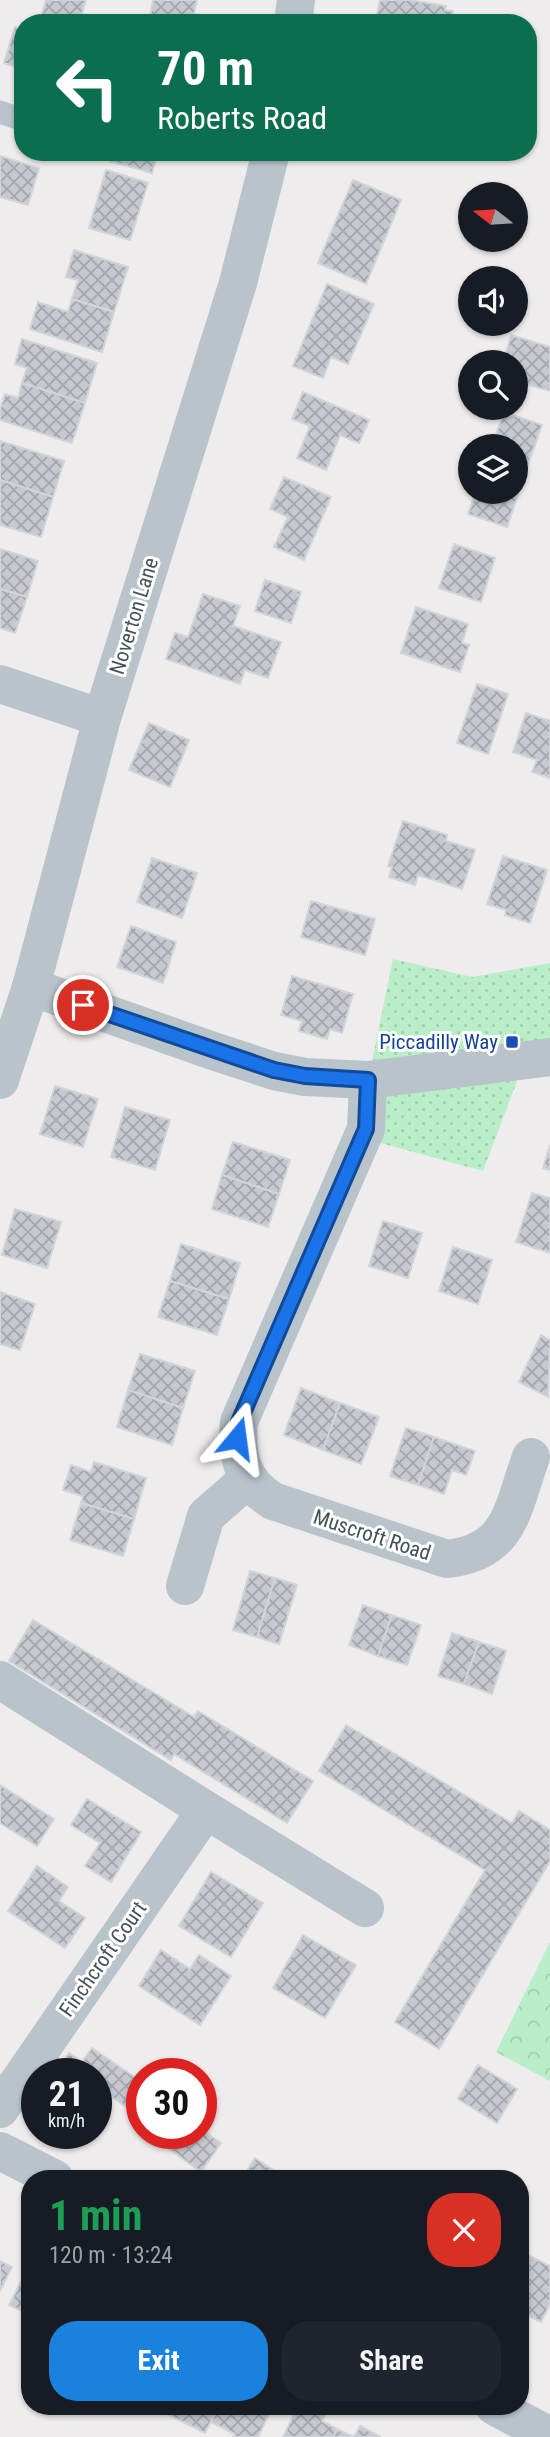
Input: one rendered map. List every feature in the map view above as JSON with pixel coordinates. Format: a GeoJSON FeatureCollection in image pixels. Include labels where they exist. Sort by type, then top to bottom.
{"type":"FeatureCollection","features":[{"type":"Feature","properties":{"kind":"street","name":"Noverton Lane"},"geometry":{"type":"LineString","coordinates":[[0,1080],[31,987],[102,718],[238,283],[269,161]]}},
{"type":"Feature","properties":{"kind":"street"},"geometry":{"type":"LineString","coordinates":[[0,684],[102,718]]}},
{"type":"Feature","properties":{"kind":"street"},"geometry":{"type":"LineString","coordinates":[[31,987],[274,1070],[315,1077],[368,1080],[550,1057]]}},
{"type":"Feature","properties":{"kind":"street"},"geometry":{"type":"LineString","coordinates":[[185,1586],[206,1516],[248,1479],[239,1455],[239,1422],[366,1129],[368,1080]]}},
{"type":"Feature","properties":{"kind":"street","name":"Muscroft Road"},"geometry":{"type":"LineString","coordinates":[[248,1479],[261,1494],[285,1507],[447,1559],[481,1551],[495,1541],[506,1528],[531,1457]]}},
{"type":"Feature","properties":{"kind":"street"},"geometry":{"type":"LineString","coordinates":[[0,1680],[365,1908]]}},
{"type":"Feature","properties":{"kind":"street","name":"Finchcroft Court"},"geometry":{"type":"LineString","coordinates":[[0,2109],[206,1810]]}},
{"type":"Feature","properties":{"kind":"street"},"geometry":{"type":"LineString","coordinates":[[0,2151],[37,2170]]}},
{"type":"Feature","properties":{"kind":"street"},"geometry":{"type":"LineString","coordinates":[[511,2415],[550,2436]]}},
{"type":"Feature","properties":{"kind":"green space"},"geometry":{"type":"Polygon","coordinates":[[[393,959],[472,977],[550,963],[550,1057],[525,1060],[483,1171],[362,1138],[368,1080],[393,959]]]}},
{"type":"Feature","properties":{"kind":"green space"},"geometry":{"type":"Polygon","coordinates":[[[550,1942],[550,2081],[496,2052],[550,1942]]]}},
{"type":"Feature","properties":{"kind":"building"},"geometry":{"type":"Polygon","coordinates":[[[46,0],[86,0],[82,14],[42,14],[46,0]]]}},
{"type":"Feature","properties":{"kind":"building"},"geometry":{"type":"Polygon","coordinates":[[[153,0],[197,0],[194,14],[151,14],[153,0]]]}},
{"type":"Feature","properties":{"kind":"building"},"geometry":{"type":"Polygon","coordinates":[[[380,0],[410,0],[446,6],[445,10],[453,11],[452,14],[377,14],[380,0]]]}},
{"type":"Feature","properties":{"kind":"building"},"geometry":{"type":"Polygon","coordinates":[[[14,30],[14,66],[4,63],[14,30]]]}},
{"type":"Feature","properties":{"kind":"building"},"geometry":{"type":"Polygon","coordinates":[[[0,156],[39,168],[28,205],[0,197],[0,156]]]}},
{"type":"Feature","properties":{"kind":"building"},"geometry":{"type":"Polygon","coordinates":[[[110,161],[155,161],[152,173],[110,161]]]}},
{"type":"Feature","properties":{"kind":"building"},"geometry":{"type":"Polygon","coordinates":[[[106,170],[148,183],[130,240],[89,228],[106,170]]]}},
{"type":"Feature","properties":{"kind":"building"},"geometry":{"type":"Polygon","coordinates":[[[353,180],[401,200],[366,284],[318,263],[353,180]]]}},
{"type":"Feature","properties":{"kind":"building"},"geometry":{"type":"Polygon","coordinates":[[[74,250],[128,267],[114,312],[72,299],[78,280],[66,277],[74,250]]]}},
{"type":"Feature","properties":{"kind":"building"},"geometry":{"type":"Polygon","coordinates":[[[327,284],[374,304],[348,364],[331,357],[323,378],[293,366],[327,284]]]}},
{"type":"Feature","properties":{"kind":"building"},"geometry":{"type":"Polygon","coordinates":[[[72,299],[114,312],[102,352],[30,329],[38,302],[68,312],[72,299]]]}},
{"type":"Feature","properties":{"kind":"building"},"geometry":{"type":"Polygon","coordinates":[[[511,336],[550,347],[550,391],[528,385],[528,350],[507,350],[511,336]]]}},
{"type":"Feature","properties":{"kind":"building"},"geometry":{"type":"Polygon","coordinates":[[[22,339],[97,363],[85,403],[22,383],[27,368],[15,364],[22,339]]]}},
{"type":"Feature","properties":{"kind":"building"},"geometry":{"type":"Polygon","coordinates":[[[22,383],[85,403],[72,443],[0,420],[5,394],[18,398],[22,383]]]}},
{"type":"Feature","properties":{"kind":"building"},"geometry":{"type":"Polygon","coordinates":[[[303,392],[369,420],[359,443],[340,435],[326,470],[297,458],[310,426],[292,419],[303,392]]]}},
{"type":"Feature","properties":{"kind":"building"},"geometry":{"type":"Polygon","coordinates":[[[501,420],[527,420],[542,425],[528,465],[528,434],[496,434],[501,420]]]}},
{"type":"Feature","properties":{"kind":"building"},"geometry":{"type":"Polygon","coordinates":[[[0,441],[64,461],[53,497],[0,480],[0,441]]]}},
{"type":"Feature","properties":{"kind":"building"},"geometry":{"type":"Polygon","coordinates":[[[284,477],[331,497],[304,560],[274,547],[288,517],[270,509],[284,477]]]}},
{"type":"Feature","properties":{"kind":"building"},"geometry":{"type":"Polygon","coordinates":[[[0,480],[53,497],[41,537],[0,525],[0,480]]]}},
{"type":"Feature","properties":{"kind":"building"},"geometry":{"type":"Polygon","coordinates":[[[472,504],[515,504],[507,527],[468,514],[472,504]]]}},
{"type":"Feature","properties":{"kind":"building"},"geometry":{"type":"Polygon","coordinates":[[[454,544],[495,558],[481,602],[439,588],[454,544]]]}},
{"type":"Feature","properties":{"kind":"building"},"geometry":{"type":"Polygon","coordinates":[[[0,549],[38,561],[27,597],[0,589],[0,549]]]}},
{"type":"Feature","properties":{"kind":"building"},"geometry":{"type":"Polygon","coordinates":[[[265,580],[301,592],[291,623],[255,611],[265,580]]]}},
{"type":"Feature","properties":{"kind":"building"},"geometry":{"type":"Polygon","coordinates":[[[0,589],[27,597],[15,633],[0,628],[0,589]]]}},
{"type":"Feature","properties":{"kind":"building"},"geometry":{"type":"Polygon","coordinates":[[[203,594],[240,606],[233,626],[281,642],[268,678],[245,670],[240,684],[166,659],[175,633],[188,637],[203,594]]]}},
{"type":"Feature","properties":{"kind":"building"},"geometry":{"type":"Polygon","coordinates":[[[416,607],[468,624],[462,643],[469,645],[460,672],[401,653],[416,607]]]}},
{"type":"Feature","properties":{"kind":"building"},"geometry":{"type":"Polygon","coordinates":[[[477,684],[508,694],[488,754],[457,743],[477,684]]]}},
{"type":"Feature","properties":{"kind":"building"},"geometry":{"type":"Polygon","coordinates":[[[526,713],[550,721],[550,778],[532,772],[537,760],[513,752],[526,713]]]}},
{"type":"Feature","properties":{"kind":"building"},"geometry":{"type":"Polygon","coordinates":[[[149,723],[189,740],[170,787],[129,770],[149,723]]]}},
{"type":"Feature","properties":{"kind":"building"},"geometry":{"type":"Polygon","coordinates":[[[403,821],[447,835],[446,841],[475,850],[462,889],[418,875],[415,885],[389,877],[392,867],[388,866],[403,821]]]}},
{"type":"Feature","properties":{"kind":"building"},"geometry":{"type":"Polygon","coordinates":[[[503,856],[547,870],[530,923],[505,915],[506,910],[487,904],[503,856]]]}},
{"type":"Feature","properties":{"kind":"building"},"geometry":{"type":"Polygon","coordinates":[[[152,858],[197,873],[182,918],[137,902],[152,858]]]}},
{"type":"Feature","properties":{"kind":"building"},"geometry":{"type":"Polygon","coordinates":[[[311,901],[375,919],[365,955],[301,937],[311,901]]]}},
{"type":"Feature","properties":{"kind":"building"},"geometry":{"type":"Polygon","coordinates":[[[131,926],[176,942],[163,983],[117,967],[131,926]]]}},
{"type":"Feature","properties":{"kind":"building"},"geometry":{"type":"Polygon","coordinates":[[[292,976],[353,994],[342,1033],[330,1029],[327,1039],[299,1031],[302,1021],[281,1015],[292,976]]]}},
{"type":"Feature","properties":{"kind":"building"},"geometry":{"type":"Polygon","coordinates":[[[55,1086],[98,1099],[83,1147],[40,1134],[55,1086]]]}},
{"type":"Feature","properties":{"kind":"building"},"geometry":{"type":"Polygon","coordinates":[[[125,1107],[170,1120],[155,1170],[111,1157],[125,1107]]]}},
{"type":"Feature","properties":{"kind":"building"},"geometry":{"type":"Polygon","coordinates":[[[233,1142],[290,1160],[279,1194],[222,1175],[233,1142]]]}},
{"type":"Feature","properties":{"kind":"building"},"geometry":{"type":"Polygon","coordinates":[[[550,1145],[550,1170],[543,1168],[550,1145]]]}},
{"type":"Feature","properties":{"kind":"building"},"geometry":{"type":"Polygon","coordinates":[[[222,1175],[279,1194],[268,1227],[212,1209],[222,1175]]]}},
{"type":"Feature","properties":{"kind":"building"},"geometry":{"type":"Polygon","coordinates":[[[532,1193],[550,1198],[550,1253],[516,1242],[532,1193]]]}},
{"type":"Feature","properties":{"kind":"building"},"geometry":{"type":"Polygon","coordinates":[[[15,1209],[61,1222],[47,1268],[2,1255],[15,1209]]]}},
{"type":"Feature","properties":{"kind":"building"},"geometry":{"type":"Polygon","coordinates":[[[383,1221],[422,1233],[408,1278],[369,1266],[383,1221]]]}},
{"type":"Feature","properties":{"kind":"building"},"geometry":{"type":"Polygon","coordinates":[[[181,1244],[240,1263],[229,1299],[170,1281],[181,1244]]]}},
{"type":"Feature","properties":{"kind":"building"},"geometry":{"type":"Polygon","coordinates":[[[453,1247],[492,1260],[478,1304],[439,1291],[453,1247]]]}},
{"type":"Feature","properties":{"kind":"building"},"geometry":{"type":"Polygon","coordinates":[[[170,1281],[229,1299],[217,1335],[158,1317],[170,1281]]]}},
{"type":"Feature","properties":{"kind":"building"},"geometry":{"type":"Polygon","coordinates":[[[0,1292],[35,1304],[20,1350],[0,1344],[0,1292]]]}},
{"type":"Feature","properties":{"kind":"building"},"geometry":{"type":"Polygon","coordinates":[[[541,1335],[550,1340],[548,1397],[519,1382],[541,1335]]]}},
{"type":"Feature","properties":{"kind":"building"},"geometry":{"type":"Polygon","coordinates":[[[140,1354],[195,1371],[183,1408],[128,1390],[140,1354]]]}},
{"type":"Feature","properties":{"kind":"building"},"geometry":{"type":"Polygon","coordinates":[[[301,1388],[340,1403],[323,1450],[284,1435],[301,1388]]]}},
{"type":"Feature","properties":{"kind":"building"},"geometry":{"type":"Polygon","coordinates":[[[128,1390],[183,1408],[172,1445],[117,1427],[128,1390]]]}},
{"type":"Feature","properties":{"kind":"building"},"geometry":{"type":"Polygon","coordinates":[[[340,1403],[379,1417],[361,1464],[323,1450],[340,1403]]]}},
{"type":"Feature","properties":{"kind":"building"},"geometry":{"type":"Polygon","coordinates":[[[406,1428],[434,1437],[418,1485],[390,1476],[406,1428]]]}},
{"type":"Feature","properties":{"kind":"building"},"geometry":{"type":"Polygon","coordinates":[[[434,1437],[475,1451],[466,1475],[452,1470],[444,1494],[418,1485],[434,1437]]]}},
{"type":"Feature","properties":{"kind":"building"},"geometry":{"type":"Polygon","coordinates":[[[94,1462],[146,1478],[134,1519],[81,1503],[83,1496],[63,1490],[71,1465],[91,1472],[94,1462]]]}},
{"type":"Feature","properties":{"kind":"building"},"geometry":{"type":"Polygon","coordinates":[[[81,1503],[134,1519],[123,1556],[70,1540],[81,1503]]]}},
{"type":"Feature","properties":{"kind":"building"},"geometry":{"type":"Polygon","coordinates":[[[250,1571],[275,1578],[257,1637],[233,1630],[250,1571]]]}},
{"type":"Feature","properties":{"kind":"building"},"geometry":{"type":"Polygon","coordinates":[[[275,1578],[297,1585],[279,1644],[257,1637],[275,1578]]]}},
{"type":"Feature","properties":{"kind":"building"},"geometry":{"type":"Polygon","coordinates":[[[363,1605],[392,1615],[378,1656],[349,1645],[363,1605]]]}},
{"type":"Feature","properties":{"kind":"building"},"geometry":{"type":"Polygon","coordinates":[[[392,1615],[421,1625],[407,1665],[378,1656],[392,1615]]]}},
{"type":"Feature","properties":{"kind":"building"},"geometry":{"type":"Polygon","coordinates":[[[33,1620],[194,1717],[198,1711],[313,1781],[287,1823],[174,1754],[171,1760],[9,1661],[33,1620]]]}},
{"type":"Feature","properties":{"kind":"building"},"geometry":{"type":"Polygon","coordinates":[[[452,1633],[479,1642],[464,1684],[438,1676],[452,1633]]]}},
{"type":"Feature","properties":{"kind":"building"},"geometry":{"type":"Polygon","coordinates":[[[479,1642],[506,1651],[492,1694],[464,1684],[479,1642]]]}},
{"type":"Feature","properties":{"kind":"building"},"geometry":{"type":"Polygon","coordinates":[[[346,1725],[512,1823],[519,1811],[550,1830],[550,1861],[439,2049],[395,2022],[485,1870],[319,1771],[346,1725]]]}},
{"type":"Feature","properties":{"kind":"building"},"geometry":{"type":"Polygon","coordinates":[[[0,1785],[54,1819],[37,1846],[0,1823],[0,1785]]]}},
{"type":"Feature","properties":{"kind":"building"},"geometry":{"type":"Polygon","coordinates":[[[87,1799],[141,1832],[111,1882],[85,1866],[100,1843],[71,1825],[87,1799]]]}},
{"type":"Feature","properties":{"kind":"building"},"geometry":{"type":"Polygon","coordinates":[[[37,1866],[68,1887],[59,1901],[85,1918],[65,1948],[8,1911],[37,1866]]]}},
{"type":"Feature","properties":{"kind":"building"},"geometry":{"type":"Polygon","coordinates":[[[211,1872],[263,1903],[231,1957],[179,1926],[211,1872]]]}},
{"type":"Feature","properties":{"kind":"building"},"geometry":{"type":"Polygon","coordinates":[[[303,1935],[356,1965],[325,2018],[273,1988],[303,1935]]]}},
{"type":"Feature","properties":{"kind":"building"},"geometry":{"type":"Polygon","coordinates":[[[161,1950],[190,1969],[199,1955],[231,1976],[200,2025],[139,1986],[161,1950]]]}},
{"type":"Feature","properties":{"kind":"building"},"geometry":{"type":"Polygon","coordinates":[[[92,2048],[107,2058],[85,2058],[92,2048]]]}},
{"type":"Feature","properties":{"kind":"building"},"geometry":{"type":"Polygon","coordinates":[[[112,2062],[126,2071],[126,2107],[112,2097],[112,2062]]]}},
{"type":"Feature","properties":{"kind":"building"},"geometry":{"type":"Polygon","coordinates":[[[478,2065],[517,2089],[497,2123],[458,2099],[478,2065]]]}},
{"type":"Feature","properties":{"kind":"building"},"geometry":{"type":"Polygon","coordinates":[[[169,2149],[217,2149],[202,2170],[198,2170],[169,2149]]]}},
{"type":"Feature","properties":{"kind":"building"},"geometry":{"type":"Polygon","coordinates":[[[255,2158],[273,2170],[248,2170],[255,2158]]]}},
{"type":"Feature","properties":{"kind":"building"},"geometry":{"type":"Polygon","coordinates":[[[529,2256],[550,2266],[550,2304],[541,2322],[529,2316],[529,2256]]]}},
{"type":"Feature","properties":{"kind":"building"},"geometry":{"type":"Polygon","coordinates":[[[0,2261],[12,2267],[0,2291],[0,2261]]]}},
{"type":"Feature","properties":{"kind":"building"},"geometry":{"type":"Polygon","coordinates":[[[21,2282],[21,2311],[9,2305],[21,2282]]]}},
{"type":"Feature","properties":{"kind":"building"},"geometry":{"type":"Polygon","coordinates":[[[169,2415],[214,2415],[205,2433],[169,2415]]]}},
{"type":"Feature","properties":{"kind":"building"},"geometry":{"type":"Polygon","coordinates":[[[214,2415],[269,2415],[258,2437],[233,2437],[235,2434],[211,2422],[214,2415]]]}},
{"type":"Feature","properties":{"kind":"building"},"geometry":{"type":"Polygon","coordinates":[[[294,2415],[325,2415],[322,2421],[337,2429],[333,2437],[283,2437],[294,2415]]]}},
{"type":"Feature","properties":{"kind":"building"},"geometry":{"type":"Polygon","coordinates":[[[360,2426],[381,2437],[354,2437],[360,2426]]]}},
{"type":"Feature","properties":{"kind":"building"},"geometry":{"type":"Polygon","coordinates":[[[337,2429],[354,2437],[333,2437],[337,2429]]]}},
{"type":"Feature","properties":{"kind":"place","name":"Piccadilly Way"},"geometry":{"type":"Point","coordinates":[512,1042]}},
{"type":"Feature","properties":{"kind":"route"},"geometry":{"type":"LineString","coordinates":[[83,1005],[274,1070],[305,1076],[368,1080],[366,1129],[239,1422],[237,1438]]}}]}
